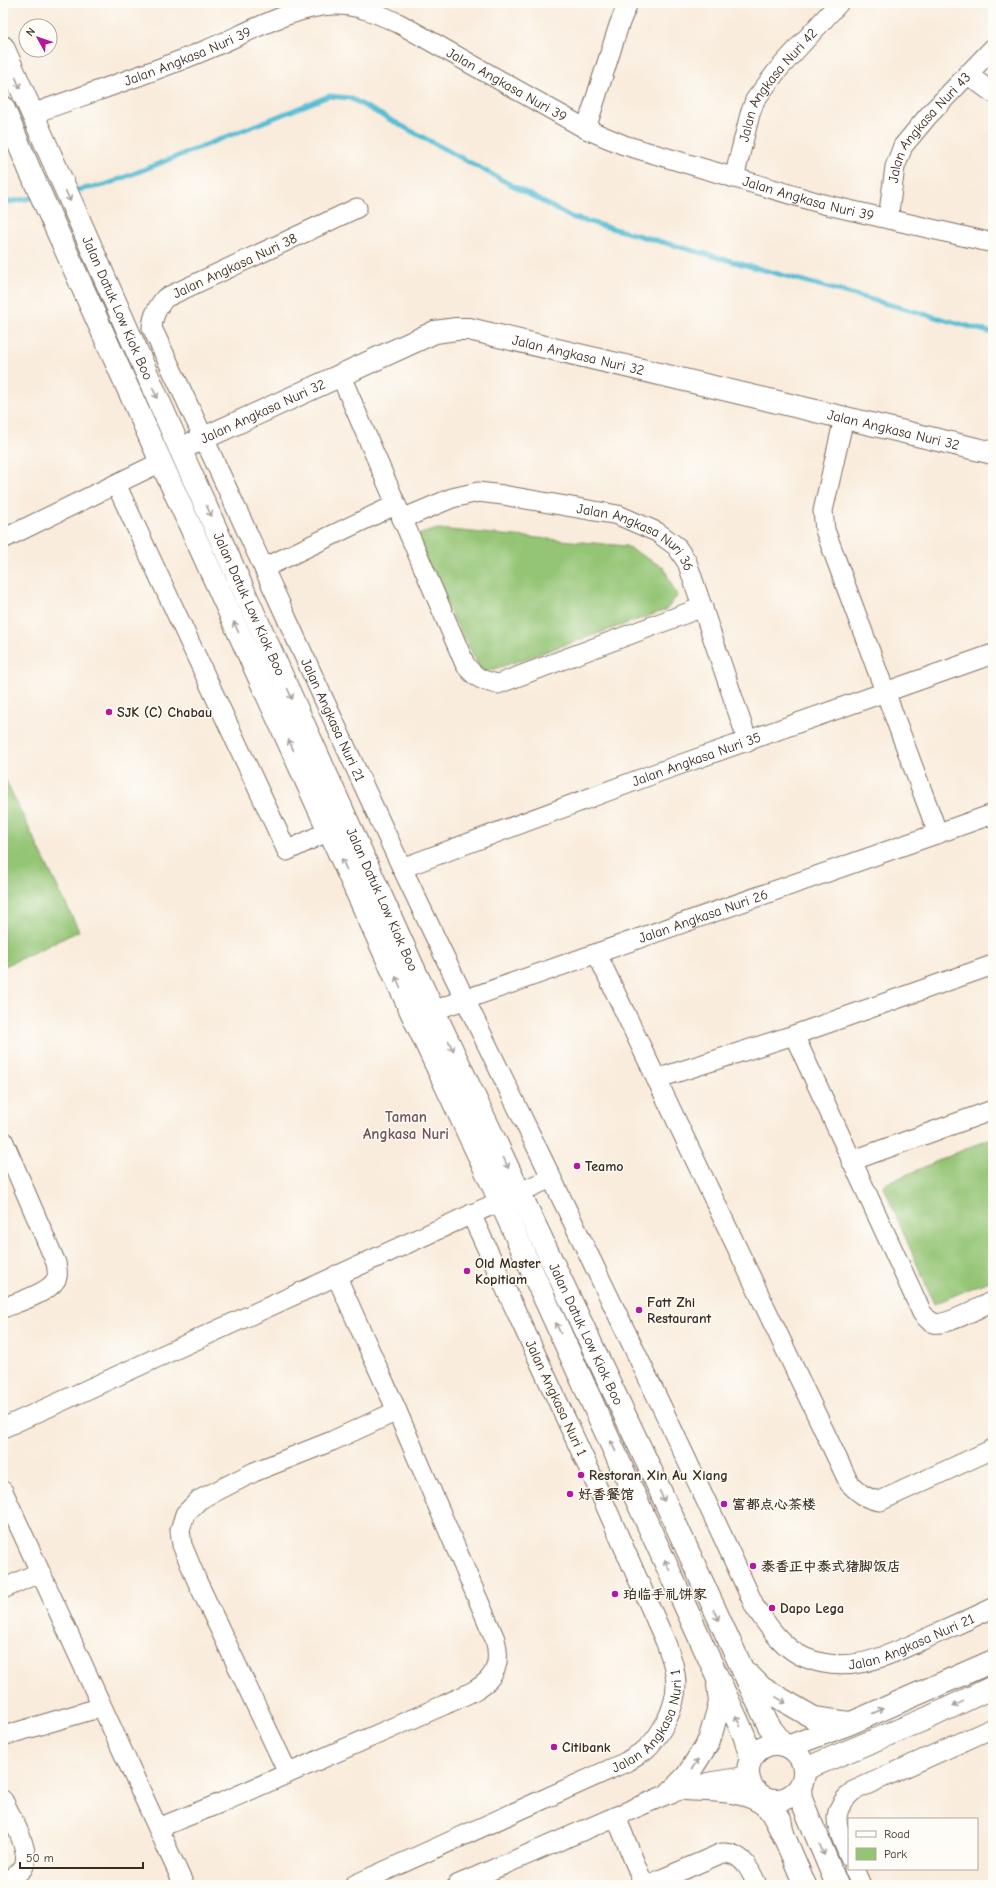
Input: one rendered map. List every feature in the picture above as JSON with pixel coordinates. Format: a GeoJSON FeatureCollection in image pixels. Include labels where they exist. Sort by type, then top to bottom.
{"type":"FeatureCollection","features":[{"type":"Feature","properties":{"kind":"main road","name":"Jalan Datuk Low Kiok Boo"},"geometry":{"type":"LineString","coordinates":[[3,47],[180,449],[339,826],[414,1018],[500,1201],[744,1735],[750,1767]]}},
{"type":"Feature","properties":{"kind":"main road","name":"Jalan Datuk Low Kiok Boo"},"geometry":{"type":"LineString","coordinates":[[3,107],[31,174],[61,237],[161,462],[339,826],[434,1011],[769,1726],[786,1745]]}},
{"type":"Feature","properties":{"kind":"main road","name":"Jalan Angkasa Nuri 32"},"geometry":{"type":"LineString","coordinates":[[180,449],[340,374],[435,332],[469,329],[993,453]]}},
{"type":"Feature","properties":{"kind":"main road"},"geometry":{"type":"LineString","coordinates":[[786,1745],[851,1723],[993,1661]]}},
{"type":"Feature","properties":{"kind":"main road"},"geometry":{"type":"LineString","coordinates":[[740,1666],[762,1688],[814,1718],[851,1723]]}},
{"type":"Feature","properties":{"kind":"main road"},"geometry":{"type":"LineString","coordinates":[[716,1675],[720,1703],[709,1741],[678,1791],[728,1792],[749,1796],[767,1807],[783,1834],[806,1885]]}},
{"type":"Feature","properties":{"kind":"main road"},"geometry":{"type":"LineString","coordinates":[[837,1885],[801,1799],[803,1778],[802,1760],[798,1752],[786,1745],[775,1743],[761,1747],[750,1767],[751,1785],[757,1793],[765,1798],[775,1800],[785,1799],[793,1795],[803,1778],[864,1744],[928,1718],[993,1687]]}},
{"type":"Feature","properties":{"kind":"main road"},"geometry":{"type":"LineString","coordinates":[[810,1822],[811,1797],[817,1778],[824,1769],[864,1744]]}},
{"type":"Feature","properties":{"kind":"main road"},"geometry":{"type":"LineString","coordinates":[[775,1800],[783,1834]]}},
{"type":"Feature","properties":{"kind":"street"},"geometry":{"type":"LineString","coordinates":[[586,129],[619,26],[628,3]]}},
{"type":"Feature","properties":{"kind":"street","name":"Jalan Angkasa Nuri 42"},"geometry":{"type":"LineString","coordinates":[[734,178],[755,100],[777,71],[839,3]]}},
{"type":"Feature","properties":{"kind":"street","name":"Jalan Angkasa Nuri 39"},"geometry":{"type":"LineString","coordinates":[[32,114],[205,50],[276,20],[315,7],[350,5],[374,12],[400,24],[586,129],[624,145],[823,204],[993,243]]}},
{"type":"Feature","properties":{"kind":"street","name":"Jalan Angkasa Nuri 43"},"geometry":{"type":"LineString","coordinates":[[888,219],[895,167],[902,146],[967,74],[993,48]]}},
{"type":"Feature","properties":{"kind":"street"},"geometry":{"type":"LineString","coordinates":[[967,74],[993,93]]}},
{"type":"Feature","properties":{"kind":"street","name":"Jalan Angkasa Nuri 38"},"geometry":{"type":"LineString","coordinates":[[205,438],[152,328],[153,318],[158,306],[165,298],[358,208]]}},
{"type":"Feature","properties":{"kind":"street"},"geometry":{"type":"LineString","coordinates":[[340,374],[398,512],[465,664],[472,674],[480,680],[498,684],[703,607]]}},
{"type":"Feature","properties":{"kind":"street"},"geometry":{"type":"LineString","coordinates":[[844,418],[823,511],[825,530],[938,834]]}},
{"type":"Feature","properties":{"kind":"street","name":"Jalan Angkasa Nuri 21"},"geometry":{"type":"LineString","coordinates":[[205,438],[402,868],[466,999],[550,1178],[682,1446],[755,1607],[768,1626],[786,1646],[805,1658],[828,1665],[854,1664],[880,1660],[993,1608]]}},
{"type":"Feature","properties":{"kind":"street"},"geometry":{"type":"LineString","coordinates":[[3,539],[161,462]]}},
{"type":"Feature","properties":{"kind":"street"},"geometry":{"type":"LineString","coordinates":[[116,484],[287,851],[339,826]]}},
{"type":"Feature","properties":{"kind":"street","name":"Jalan Angkasa Nuri 36"},"geometry":{"type":"LineString","coordinates":[[264,568],[398,512],[478,492],[618,515],[657,532],[676,546],[688,562],[748,742]]}},
{"type":"Feature","properties":{"kind":"street","name":"Jalan Angkasa Nuri 35"},"geometry":{"type":"LineString","coordinates":[[402,868],[659,772],[748,742],[993,654]]}},
{"type":"Feature","properties":{"kind":"street","name":"Jalan Angkasa Nuri 26"},"geometry":{"type":"LineString","coordinates":[[414,1018],[993,814]]}},
{"type":"Feature","properties":{"kind":"street"},"geometry":{"type":"LineString","coordinates":[[597,954],[849,1483],[858,1493],[869,1500],[880,1501],[993,1450]]}},
{"type":"Feature","properties":{"kind":"street"},"geometry":{"type":"LineString","coordinates":[[656,1079],[794,1035],[993,965]]}},
{"type":"Feature","properties":{"kind":"street"},"geometry":{"type":"LineString","coordinates":[[794,1035],[922,1313],[928,1320],[935,1323],[944,1323],[993,1301]]}},
{"type":"Feature","properties":{"kind":"street"},"geometry":{"type":"LineString","coordinates":[[851,1161],[993,1110]]}},
{"type":"Feature","properties":{"kind":"street"},"geometry":{"type":"LineString","coordinates":[[3,1140],[56,1263],[57,1272],[56,1281],[49,1288],[3,1308]]}},
{"type":"Feature","properties":{"kind":"street"},"geometry":{"type":"LineString","coordinates":[[3,1428],[550,1178]]}},
{"type":"Feature","properties":{"kind":"street","name":"Jalan Angkasa Nuri 1"},"geometry":{"type":"LineString","coordinates":[[354,1885],[626,1762],[645,1750],[660,1732],[672,1708],[676,1686],[674,1664],[666,1643],[595,1482],[471,1214]]}},
{"type":"Feature","properties":{"kind":"street"},"geometry":{"type":"LineString","coordinates":[[158,1828],[444,1705],[478,1688],[490,1678],[498,1666],[498,1652],[494,1639],[397,1411],[336,1275]]}},
{"type":"Feature","properties":{"kind":"street"},"geometry":{"type":"LineString","coordinates":[[288,1773],[197,1581],[182,1545],[180,1530],[185,1514],[199,1500],[254,1472],[332,1441],[397,1411]]}},
{"type":"Feature","properties":{"kind":"street"},"geometry":{"type":"LineString","coordinates":[[3,1491],[184,1885]]}},
{"type":"Feature","properties":{"kind":"street"},"geometry":{"type":"LineString","coordinates":[[3,1589],[40,1572]]}},
{"type":"Feature","properties":{"kind":"street"},"geometry":{"type":"LineString","coordinates":[[3,1736],[102,1707]]}},
{"type":"Feature","properties":{"kind":"street"},"geometry":{"type":"LineString","coordinates":[[848,1853],[836,1823],[837,1811],[842,1800],[852,1791],[993,1728]]}},
{"type":"Feature","properties":{"kind":"street"},"geometry":{"type":"LineString","coordinates":[[457,1885],[678,1791],[710,1782],[750,1767]]}},
{"type":"Feature","properties":{"kind":"street"},"geometry":{"type":"LineString","coordinates":[[3,1800],[24,1844],[26,1855],[23,1867],[3,1884]]}},
{"type":"Feature","properties":{"kind":"street"},"geometry":{"type":"LineString","coordinates":[[616,1817],[644,1885]]}},
{"type":"Feature","properties":{"kind":"street"},"geometry":{"type":"LineString","coordinates":[[648,1885],[722,1853],[730,1853],[742,1859],[752,1872],[757,1885]]}},
{"type":"Feature","properties":{"kind":"street"},"geometry":{"type":"LineString","coordinates":[[854,1870],[861,1885]]}},
{"type":"Feature","properties":{"kind":"green space"},"geometry":{"type":"Polygon","coordinates":[[[438,529],[626,546],[664,568],[677,596],[666,610],[483,673],[410,537],[438,529]]]}},
{"type":"Feature","properties":{"kind":"green space"},"geometry":{"type":"Polygon","coordinates":[[[3,775],[79,931],[3,967],[3,775]]]}},
{"type":"Feature","properties":{"kind":"green space"},"geometry":{"type":"Polygon","coordinates":[[[993,1137],[993,1279],[934,1304],[883,1185],[993,1137]]]}},
{"type":"Feature","properties":{"kind":"waterway"},"geometry":{"type":"LineString","coordinates":[[71,191],[105,185],[329,96],[350,98],[571,217],[993,333]]}},
{"type":"Feature","properties":{"kind":"waterway"},"geometry":{"type":"LineString","coordinates":[[3,203],[36,197]]}},
{"type":"Feature","properties":{"kind":"place","name":"SJK (C) Chabau"},"geometry":{"type":"Point","coordinates":[109,712]}},
{"type":"Feature","properties":{"kind":"place","name":"Teamo"},"geometry":{"type":"Point","coordinates":[577,1166]}},
{"type":"Feature","properties":{"kind":"place","name":"Old Master Kopitiam"},"geometry":{"type":"Point","coordinates":[467,1271]}},
{"type":"Feature","properties":{"kind":"place","name":"Fatt Zhi Restaurant"},"geometry":{"type":"Point","coordinates":[639,1310]}},
{"type":"Feature","properties":{"kind":"place","name":"Restoran Xin Au Xiang"},"geometry":{"type":"Point","coordinates":[581,1475]}},
{"type":"Feature","properties":{"kind":"place","name":"好香餐馆"},"geometry":{"type":"Point","coordinates":[570,1494]}},
{"type":"Feature","properties":{"kind":"place","name":"富都点心茶楼"},"geometry":{"type":"Point","coordinates":[724,1504]}},
{"type":"Feature","properties":{"kind":"place","name":"泰香正中泰式猪脚饭店"},"geometry":{"type":"Point","coordinates":[753,1566]}},
{"type":"Feature","properties":{"kind":"place","name":"珀临手礼饼家"},"geometry":{"type":"Point","coordinates":[615,1594]}},
{"type":"Feature","properties":{"kind":"place","name":"Dapo Lega"},"geometry":{"type":"Point","coordinates":[772,1608]}},
{"type":"Feature","properties":{"kind":"place","name":"Citibank"},"geometry":{"type":"Point","coordinates":[554,1747]}},
{"type":"Feature","properties":{"kind":"district","name":"Taman Angkasa Nuri"},"geometry":{"type":"Point","coordinates":[406,1126]}}]}
